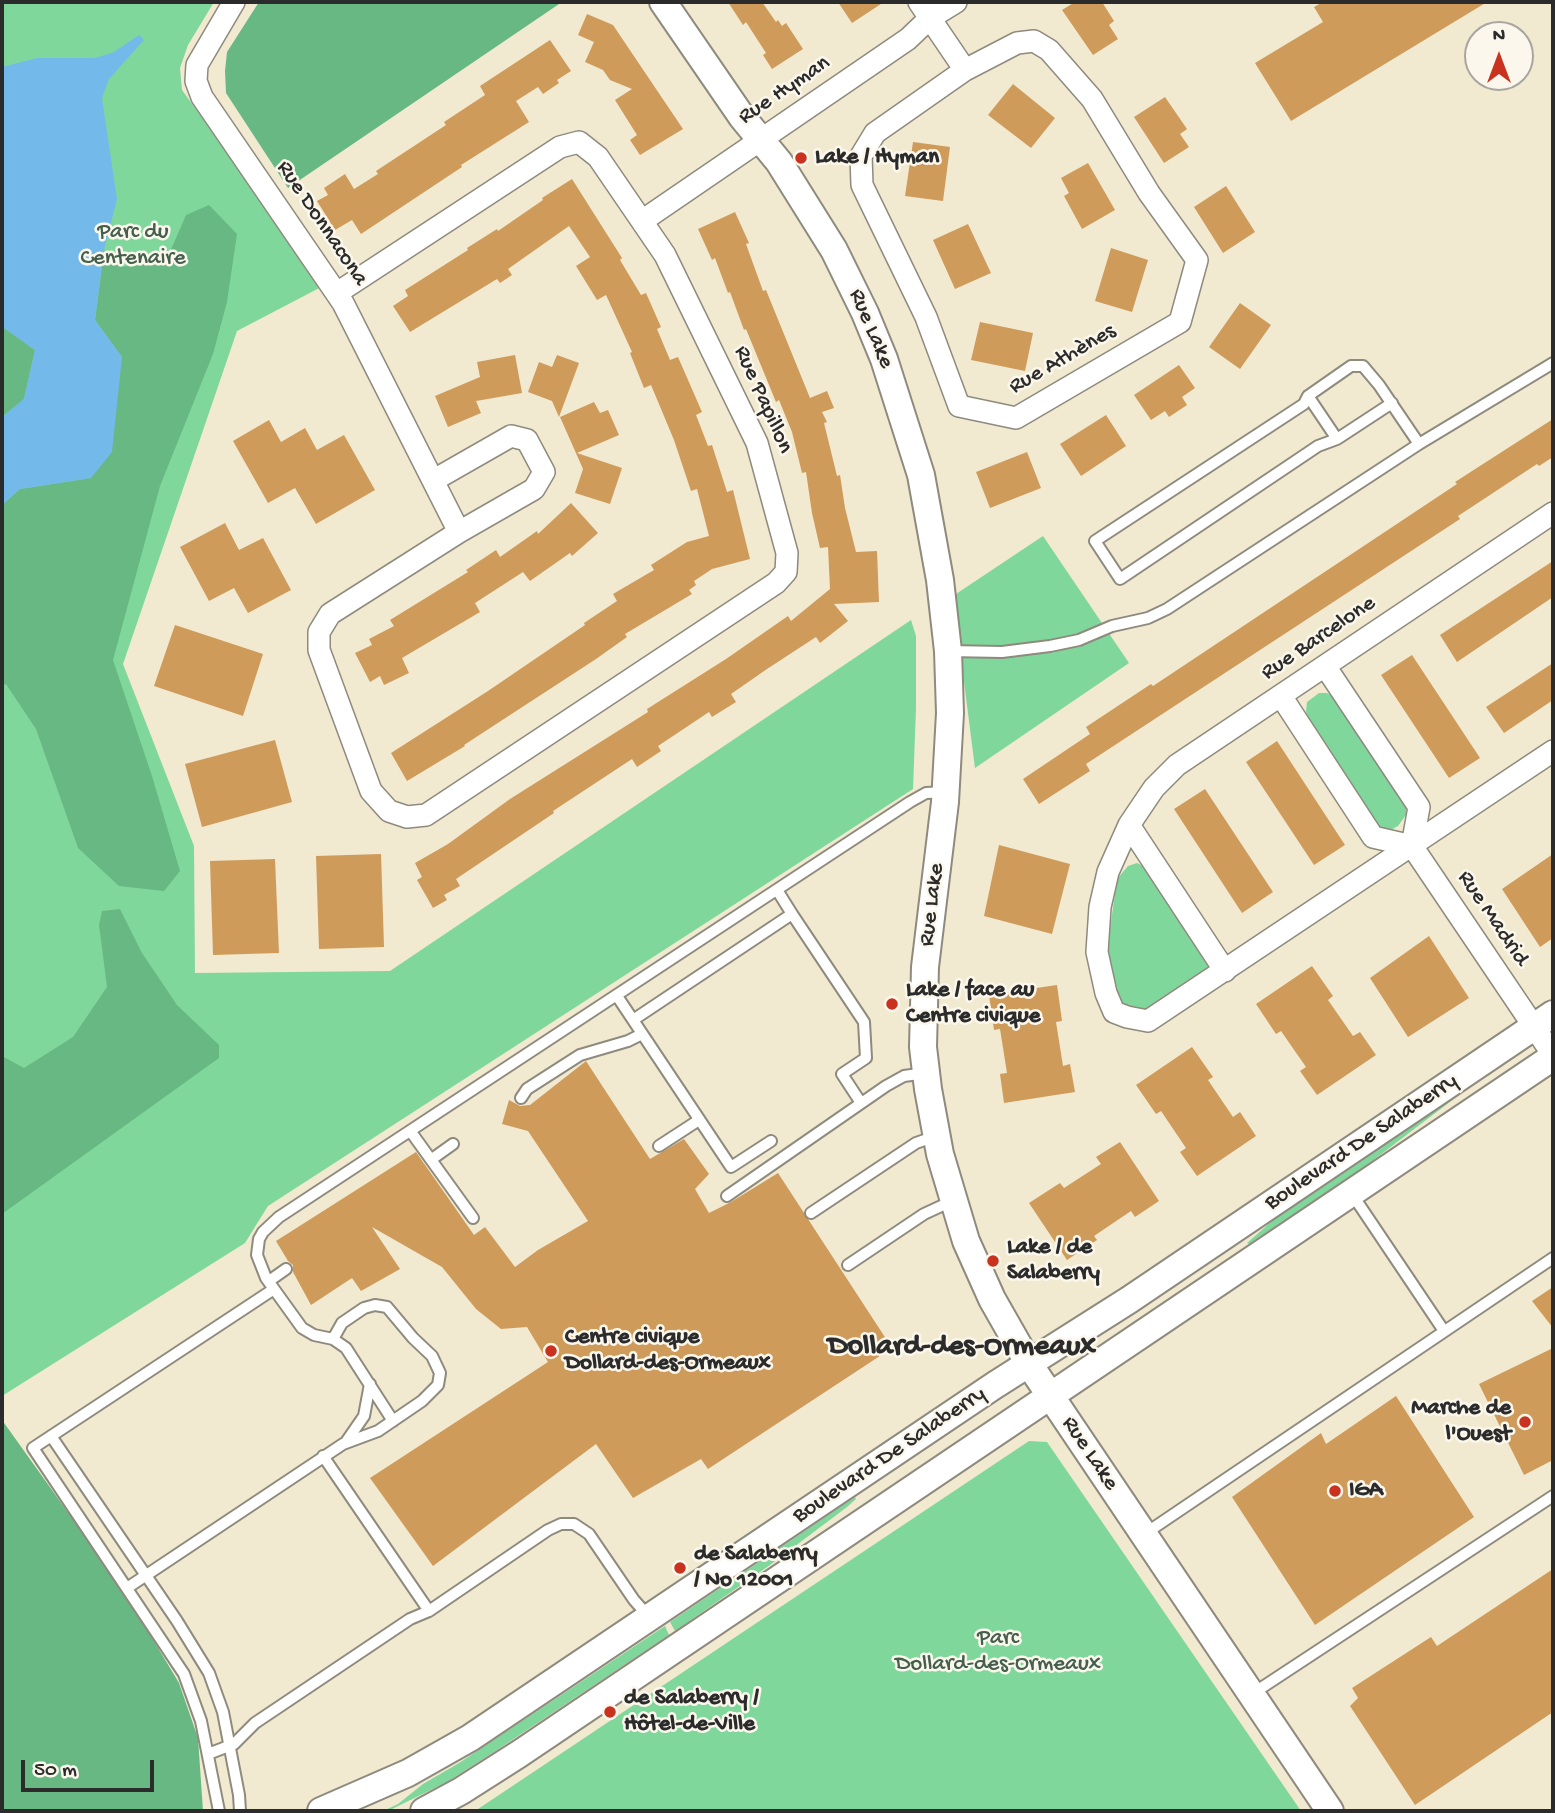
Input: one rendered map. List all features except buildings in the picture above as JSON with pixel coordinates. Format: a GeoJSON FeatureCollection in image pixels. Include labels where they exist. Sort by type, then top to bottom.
{"type":"FeatureCollection","features":[{"type":"Feature","properties":{"kind":"street","name":"Rue Donnacona"},"geometry":{"type":"LineString","coordinates":[[234,2],[197,65],[196,81],[202,97],[337,293],[459,532]]}},
{"type":"Feature","properties":{"kind":"street","name":"Rue Lake"},"geometry":{"type":"LineString","coordinates":[[663,2],[742,117],[779,162],[834,250],[865,313],[892,382],[926,498],[939,570],[948,651],[950,722],[946,792],[925,967],[922,1032],[936,1136],[952,1200],[985,1286],[1029,1364],[1330,1811]]}},
{"type":"Feature","properties":{"kind":"street","name":"Rue Hyman"},"geometry":{"type":"LineString","coordinates":[[642,221],[908,39],[924,10],[956,2]]}},
{"type":"Feature","properties":{"kind":"street"},"geometry":{"type":"LineString","coordinates":[[924,10],[965,70]]}},
{"type":"Feature","properties":{"kind":"street","name":"Rue Athènes"},"geometry":{"type":"LineString","coordinates":[[1034,41],[1049,50],[1092,99],[1149,192],[1197,260],[1180,322],[1016,418],[959,406],[926,317],[862,186],[861,156],[875,133],[965,70],[1017,43],[1034,41]]}},
{"type":"Feature","properties":{"kind":"street","name":"Rue Papillon"},"geometry":{"type":"LineString","coordinates":[[337,293],[559,147],[579,142],[598,157],[665,256],[757,443],[787,553],[786,572],[776,583],[426,815],[407,817],[389,811],[371,791],[319,650],[319,632],[330,614],[459,532]]}},
{"type":"Feature","properties":{"kind":"street"},"geometry":{"type":"LineString","coordinates":[[434,480],[511,436],[527,440],[544,472],[534,489],[459,532]]}},
{"type":"Feature","properties":{"kind":"street","name":"Rue Barcelone"},"geometry":{"type":"LineString","coordinates":[[1553,513],[1177,765],[1154,788],[1129,825],[1108,872],[1100,907],[1097,952],[1105,993],[1114,1012],[1148,1021],[1553,751]]}},
{"type":"Feature","properties":{"kind":"street"},"geometry":{"type":"LineString","coordinates":[[1281,696],[1373,837],[1412,846],[1419,807],[1325,666]]}},
{"type":"Feature","properties":{"kind":"street"},"geometry":{"type":"LineString","coordinates":[[1129,825],[1225,971]]}},
{"type":"Feature","properties":{"kind":"street","name":"Rue Madrid"},"geometry":{"type":"LineString","coordinates":[[1412,846],[1544,1021],[1553,1056]]}},
{"type":"Feature","properties":{"kind":"street","name":"Boulevard De Salaberry"},"geometry":{"type":"LineString","coordinates":[[321,1811],[388,1783],[438,1757],[504,1716],[1544,1021]]}},
{"type":"Feature","properties":{"kind":"street","name":"Boulevard De Salaberry"},"geometry":{"type":"LineString","coordinates":[[424,1811],[496,1769],[1553,1056]]}},
{"type":"Feature","properties":{"kind":"lane"},"geometry":{"type":"LineString","coordinates":[[948,651],[1002,652],[1050,646],[1079,640],[1112,626],[1148,618],[1167,609],[1419,444],[1553,363]]}},
{"type":"Feature","properties":{"kind":"lane"},"geometry":{"type":"LineString","coordinates":[[1392,403],[1337,439],[1318,446],[1120,579],[1095,541],[1304,404],[1308,396],[1351,366],[1359,365],[1366,369],[1392,403],[1419,444]]}},
{"type":"Feature","properties":{"kind":"lane"},"geometry":{"type":"LineString","coordinates":[[1308,396],[1337,439]]}},
{"type":"Feature","properties":{"kind":"lane"},"geometry":{"type":"LineString","coordinates":[[393,1421],[351,1353],[340,1342],[314,1335],[302,1328],[271,1285],[258,1263],[257,1246],[270,1224],[920,796],[946,792]]}},
{"type":"Feature","properties":{"kind":"lane"},"geometry":{"type":"LineString","coordinates":[[777,890],[864,1022],[866,1058],[842,1074],[861,1103]]}},
{"type":"Feature","properties":{"kind":"lane"},"geometry":{"type":"LineString","coordinates":[[633,1020],[793,914]]}},
{"type":"Feature","properties":{"kind":"lane"},"geometry":{"type":"LineString","coordinates":[[617,996],[731,1167],[771,1141]]}},
{"type":"Feature","properties":{"kind":"lane"},"geometry":{"type":"LineString","coordinates":[[521,1098],[527,1089],[580,1055],[628,1041],[642,1034]]}},
{"type":"Feature","properties":{"kind":"lane"},"geometry":{"type":"LineString","coordinates":[[727,1196],[904,1076],[926,1073]]}},
{"type":"Feature","properties":{"kind":"lane"},"geometry":{"type":"LineString","coordinates":[[659,1146],[699,1120]]}},
{"type":"Feature","properties":{"kind":"lane"},"geometry":{"type":"LineString","coordinates":[[411,1132],[473,1218]]}},
{"type":"Feature","properties":{"kind":"lane"},"geometry":{"type":"LineString","coordinates":[[811,1213],[916,1143],[936,1136]]}},
{"type":"Feature","properties":{"kind":"lane"},"geometry":{"type":"LineString","coordinates":[[432,1159],[453,1144]]}},
{"type":"Feature","properties":{"kind":"lane"},"geometry":{"type":"LineString","coordinates":[[1352,1194],[1444,1331]]}},
{"type":"Feature","properties":{"kind":"lane"},"geometry":{"type":"LineString","coordinates":[[848,1265],[924,1214],[952,1200]]}},
{"type":"Feature","properties":{"kind":"lane"},"geometry":{"type":"LineString","coordinates":[[1143,1535],[1553,1258]]}},
{"type":"Feature","properties":{"kind":"lane"},"geometry":{"type":"LineString","coordinates":[[219,1811],[201,1721],[184,1674],[33,1448],[271,1285],[286,1269]]}},
{"type":"Feature","properties":{"kind":"lane"},"geometry":{"type":"LineString","coordinates":[[127,1588],[323,1456],[346,1442],[378,1431],[431,1394],[438,1385],[440,1373],[432,1356],[408,1334],[391,1310],[382,1305],[368,1306],[348,1318],[333,1339]]}},
{"type":"Feature","properties":{"kind":"lane"},"geometry":{"type":"LineString","coordinates":[[346,1442],[364,1416],[370,1384]]}},
{"type":"Feature","properties":{"kind":"lane"},"geometry":{"type":"LineString","coordinates":[[51,1436],[177,1621],[209,1673],[218,1694],[230,1746],[240,1811]]}},
{"type":"Feature","properties":{"kind":"lane"},"geometry":{"type":"LineString","coordinates":[[323,1456],[429,1611]]}},
{"type":"Feature","properties":{"kind":"lane"},"geometry":{"type":"LineString","coordinates":[[1252,1694],[1553,1496]]}},
{"type":"Feature","properties":{"kind":"lane"},"geometry":{"type":"LineString","coordinates":[[208,1754],[230,1746],[255,1723],[410,1619],[429,1611],[554,1526],[568,1523],[578,1525],[589,1534],[634,1600],[650,1618]]}},
{"type":"Feature","properties":{"kind":"green space","name":"Parc du Centenaire"},"geometry":{"type":"Polygon","coordinates":[[[2,2],[214,2],[188,45],[180,68],[182,90],[325,285],[237,331],[123,664],[194,846],[195,973],[390,971],[911,620],[916,636],[916,708],[913,789],[268,1206],[245,1243],[2,1396],[2,2]]]}},
{"type":"Feature","properties":{"kind":"green space"},"geometry":{"type":"Polygon","coordinates":[[[259,2],[562,2],[288,188],[226,93],[227,52],[259,2]]]}},
{"type":"Feature","properties":{"kind":"green space"},"geometry":{"type":"Polygon","coordinates":[[[209,205],[237,234],[227,302],[213,354],[160,486],[113,660],[180,871],[164,891],[119,886],[78,848],[36,729],[6,684],[2,686],[2,505],[20,489],[91,478],[122,357],[95,320],[104,250],[120,267],[166,261],[186,215],[209,205]]]}},
{"type":"Feature","properties":{"kind":"green space"},"geometry":{"type":"Polygon","coordinates":[[[2,329],[35,350],[24,399],[2,417],[2,329]]]}},
{"type":"Feature","properties":{"kind":"green space"},"geometry":{"type":"Polygon","coordinates":[[[1043,536],[1129,663],[975,768],[953,596],[1043,536]]]}},
{"type":"Feature","properties":{"kind":"green space"},"geometry":{"type":"Polygon","coordinates":[[[1319,693],[1333,696],[1406,807],[1406,815],[1398,826],[1389,831],[1381,829],[1309,721],[1307,702],[1319,693]]]}},
{"type":"Feature","properties":{"kind":"green space"},"geometry":{"type":"Polygon","coordinates":[[[1137,863],[1145,867],[1209,958],[1209,967],[1203,974],[1151,1009],[1141,1010],[1120,1002],[1109,963],[1109,936],[1117,879],[1128,866],[1137,863]]]}},
{"type":"Feature","properties":{"kind":"green space"},"geometry":{"type":"Polygon","coordinates":[[[120,909],[142,953],[177,1005],[219,1045],[219,1058],[2,1214],[2,1056],[24,1068],[73,1037],[107,987],[99,925],[102,911],[120,909]]]}},
{"type":"Feature","properties":{"kind":"green space"},"geometry":{"type":"Polygon","coordinates":[[[1478,1077],[1480,1079],[1363,1168],[1247,1243],[1296,1200],[1478,1077]]]}},
{"type":"Feature","properties":{"kind":"green space"},"geometry":{"type":"Polygon","coordinates":[[[2,1420],[124,1591],[179,1683],[198,1738],[203,1811],[2,1811],[2,1420]]]}},
{"type":"Feature","properties":{"kind":"green space","name":"Parc Dollard-des-Ormeaux"},"geometry":{"type":"Polygon","coordinates":[[[1029,1441],[1047,1442],[1301,1811],[475,1811],[1029,1441]]]}},
{"type":"Feature","properties":{"kind":"green space"},"geometry":{"type":"Polygon","coordinates":[[[855,1497],[847,1507],[770,1565],[675,1631],[670,1622],[855,1497]]]}},
{"type":"Feature","properties":{"kind":"green space"},"geometry":{"type":"Polygon","coordinates":[[[665,1626],[669,1635],[497,1750],[447,1782],[383,1811],[398,1804],[423,1784],[665,1626]]]}},
{"type":"Feature","properties":{"kind":"water"},"geometry":{"type":"Polygon","coordinates":[[[139,35],[144,40],[109,79],[102,98],[117,199],[104,250],[95,320],[122,357],[112,452],[91,478],[20,489],[2,505],[2,417],[24,399],[35,350],[2,329],[2,67],[37,58],[95,58],[114,52],[139,35]]]}},
{"type":"Feature","properties":{"kind":"place","name":"Lake / Hyman"},"geometry":{"type":"Point","coordinates":[801,158]}},
{"type":"Feature","properties":{"kind":"place","name":"Lake / face au Centre civique"},"geometry":{"type":"Point","coordinates":[892,1004]}},
{"type":"Feature","properties":{"kind":"place","name":"Lake / de Salaberry"},"geometry":{"type":"Point","coordinates":[993,1261]}},
{"type":"Feature","properties":{"kind":"place","name":"Centre civique Dollard-des-Ormeaux"},"geometry":{"type":"Point","coordinates":[551,1351]}},
{"type":"Feature","properties":{"kind":"place","name":"Marche de l'Ouest"},"geometry":{"type":"Point","coordinates":[1525,1422]}},
{"type":"Feature","properties":{"kind":"place","name":"IGA"},"geometry":{"type":"Point","coordinates":[1335,1491]}},
{"type":"Feature","properties":{"kind":"place","name":"de Salaberry / No 12001"},"geometry":{"type":"Point","coordinates":[680,1568]}},
{"type":"Feature","properties":{"kind":"place","name":"de Salaberry / Hôtel-de-Ville"},"geometry":{"type":"Point","coordinates":[610,1712]}},
{"type":"Feature","properties":{"kind":"district","name":"Dollard-des-Ormeaux"},"geometry":{"type":"Point","coordinates":[962,1348]}}]}
